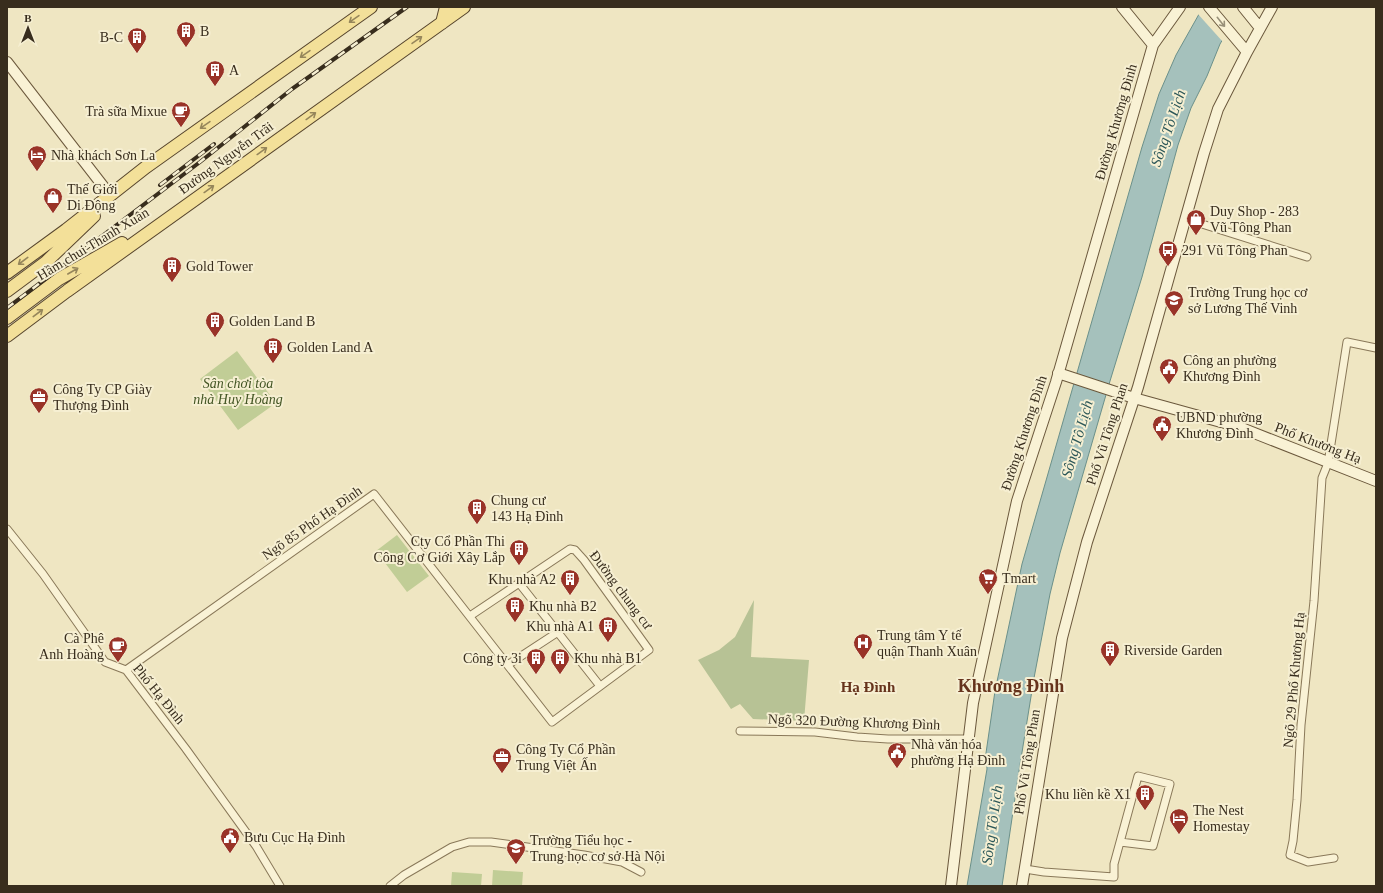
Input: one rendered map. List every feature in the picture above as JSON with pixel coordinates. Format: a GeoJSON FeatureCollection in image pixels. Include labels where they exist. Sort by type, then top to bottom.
{"type":"FeatureCollection","features":[{"type":"Feature","properties":{"kind":"main road"},"geometry":{"type":"LineString","coordinates":[[7,273],[66,230],[146,167],[371,7]]}},
{"type":"Feature","properties":{"kind":"main road"},"geometry":{"type":"LineString","coordinates":[[442,23],[446,7]]}},
{"type":"Feature","properties":{"kind":"main road","name":"Đường Nguyễn Trãi"},"geometry":{"type":"LineString","coordinates":[[7,336],[177,211],[464,7]]}},
{"type":"Feature","properties":{"kind":"main road"},"geometry":{"type":"LineString","coordinates":[[1122,7],[1154,45]]}},
{"type":"Feature","properties":{"kind":"main road","name":"Đường Khương Đình"},"geometry":{"type":"LineString","coordinates":[[951,886],[973,703],[1017,501],[1063,374],[1154,45],[1180,7]]}},
{"type":"Feature","properties":{"kind":"main road"},"geometry":{"type":"LineString","coordinates":[[1209,7],[1247,52]]}},
{"type":"Feature","properties":{"kind":"main road","name":"Phố Vũ Tông Phan"},"geometry":{"type":"LineString","coordinates":[[1022,886],[1062,638],[1089,535],[1134,398],[1218,109],[1272,7]]}},
{"type":"Feature","properties":{"kind":"main road"},"geometry":{"type":"LineString","coordinates":[[1246,10],[1260,28]]}},
{"type":"Feature","properties":{"kind":"main road"},"geometry":{"type":"LineString","coordinates":[[7,62],[110,195]]}},
{"type":"Feature","properties":{"kind":"main road","name":"Hầm chui Thanh Xuân"},"geometry":{"type":"LineString","coordinates":[[7,291],[46,262],[146,167]]}},
{"type":"Feature","properties":{"kind":"main road","name":"Hầm chui Thanh Xuân"},"geometry":{"type":"LineString","coordinates":[[7,318],[59,279],[177,211]]}},
{"type":"Feature","properties":{"kind":"main road","name":"Phố Khương Hạ"},"geometry":{"type":"LineString","coordinates":[[1063,374],[1134,398],[1239,427],[1376,481]]}},
{"type":"Feature","properties":{"kind":"street"},"geometry":{"type":"LineString","coordinates":[[1186,219],[1307,257]]}},
{"type":"Feature","properties":{"kind":"street"},"geometry":{"type":"LineString","coordinates":[[1328,463],[1347,342],[1376,348]]}},
{"type":"Feature","properties":{"kind":"street","name":"Ngõ 29 Phố Khương Hạ"},"geometry":{"type":"LineString","coordinates":[[1328,463],[1322,478],[1314,601],[1300,724],[1297,800],[1290,856],[1308,862],[1334,858]]}},
{"type":"Feature","properties":{"kind":"street","name":"Ngõ 85 Phố Hạ Đình"},"geometry":{"type":"LineString","coordinates":[[126,670],[374,494],[509,664],[552,722]]}},
{"type":"Feature","properties":{"kind":"street","name":"Phố Hạ Đình"},"geometry":{"type":"LineString","coordinates":[[7,529],[42,574],[105,662],[126,670],[256,846],[280,886]]}},
{"type":"Feature","properties":{"kind":"street","name":"Đường chung cư"},"geometry":{"type":"LineString","coordinates":[[470,616],[570,549],[575,550],[584,560],[649,650],[552,722]]}},
{"type":"Feature","properties":{"kind":"street"},"geometry":{"type":"LineString","coordinates":[[519,583],[600,686]]}},
{"type":"Feature","properties":{"kind":"street"},"geometry":{"type":"LineString","coordinates":[[509,664],[558,632]]}},
{"type":"Feature","properties":{"kind":"street","name":"Ngõ 320 Đường Khương Đình"},"geometry":{"type":"LineString","coordinates":[[740,731],[815,732],[888,739],[968,739]]}},
{"type":"Feature","properties":{"kind":"street"},"geometry":{"type":"LineString","coordinates":[[1025,869],[1044,872],[1114,877],[1114,864],[1120,842],[1138,776],[1170,784],[1153,846],[1120,842]]}},
{"type":"Feature","properties":{"kind":"street"},"geometry":{"type":"LineString","coordinates":[[390,886],[404,875],[452,847],[469,842],[491,842],[584,855],[622,862],[641,872]]}},
{"type":"Feature","properties":{"kind":"green space","name":"Sân chơi tòa nhà Huy Hoàng"},"geometry":{"type":"Polygon","coordinates":[[[237,351],[276,403],[238,430],[200,379],[237,351]]]}},
{"type":"Feature","properties":{"kind":"green space"},"geometry":{"type":"Polygon","coordinates":[[[397,535],[429,576],[407,592],[376,551],[397,535]]]}},
{"type":"Feature","properties":{"kind":"green space"},"geometry":{"type":"Polygon","coordinates":[[[754,600],[751,657],[809,660],[804,721],[753,719],[740,704],[731,709],[698,660],[719,650],[735,637],[754,600]]]}},
{"type":"Feature","properties":{"kind":"green space"},"geometry":{"type":"Polygon","coordinates":[[[493,870],[523,872],[522,886],[492,886],[493,870]]]}},
{"type":"Feature","properties":{"kind":"green space"},"geometry":{"type":"Polygon","coordinates":[[[452,872],[482,874],[481,886],[451,886],[452,872]]]}},
{"type":"Feature","properties":{"kind":"water","name":"Sông Tô Lịch"},"geometry":{"type":"Polygon","coordinates":[[[1203,7],[1242,7],[1220,44],[1207,76],[1191,108],[1178,145],[1142,277],[1060,553],[1050,594],[1034,678],[1002,886],[967,886],[987,769],[986,753],[995,691],[1022,564],[1142,147],[1159,94],[1176,55],[1203,7]]]}},
{"type":"Feature","properties":{"kind":"pier"},"geometry":{"type":"Polygon","coordinates":[[[1201,7],[1244,7],[1223,42],[1197,13],[1201,7]]]}},
{"type":"Feature","properties":{"kind":"railway"},"geometry":{"type":"LineString","coordinates":[[7,308],[200,162],[292,89],[407,7]]}},
{"type":"Feature","properties":{"kind":"railway"},"geometry":{"type":"LineString","coordinates":[[160,185],[214,144]]}},
{"type":"Feature","properties":{"kind":"place","name":"B"},"geometry":{"type":"Point","coordinates":[186,48]}},
{"type":"Feature","properties":{"kind":"place","name":"B-C"},"geometry":{"type":"Point","coordinates":[137,54]}},
{"type":"Feature","properties":{"kind":"place","name":"A"},"geometry":{"type":"Point","coordinates":[215,87]}},
{"type":"Feature","properties":{"kind":"place","name":"Trà sữa Mixue"},"geometry":{"type":"Point","coordinates":[181,128]}},
{"type":"Feature","properties":{"kind":"place","name":"Nhà khách Sơn La"},"geometry":{"type":"Point","coordinates":[37,172]}},
{"type":"Feature","properties":{"kind":"place","name":"Thế Giới Di Động"},"geometry":{"type":"Point","coordinates":[53,214]}},
{"type":"Feature","properties":{"kind":"place","name":"Duy Shop - 283 Vũ Tông Phan"},"geometry":{"type":"Point","coordinates":[1196,236]}},
{"type":"Feature","properties":{"kind":"place","name":"291 Vũ Tông Phan"},"geometry":{"type":"Point","coordinates":[1168,267]}},
{"type":"Feature","properties":{"kind":"place","name":"Gold Tower"},"geometry":{"type":"Point","coordinates":[172,283]}},
{"type":"Feature","properties":{"kind":"place","name":"Trường Trung học cơ sở Lương Thế Vinh"},"geometry":{"type":"Point","coordinates":[1174,317]}},
{"type":"Feature","properties":{"kind":"place","name":"Golden Land B"},"geometry":{"type":"Point","coordinates":[215,338]}},
{"type":"Feature","properties":{"kind":"place","name":"Golden Land A"},"geometry":{"type":"Point","coordinates":[273,364]}},
{"type":"Feature","properties":{"kind":"place","name":"Công an phường Khương Đình"},"geometry":{"type":"Point","coordinates":[1169,385]}},
{"type":"Feature","properties":{"kind":"place","name":"Công Ty CP Giày Thượng Đình"},"geometry":{"type":"Point","coordinates":[39,414]}},
{"type":"Feature","properties":{"kind":"place","name":"UBND phường Khương Đình"},"geometry":{"type":"Point","coordinates":[1162,442]}},
{"type":"Feature","properties":{"kind":"place","name":"Chung cư 143 Hạ Đình"},"geometry":{"type":"Point","coordinates":[477,525]}},
{"type":"Feature","properties":{"kind":"place","name":"Cty Cổ Phần Thi Công Cơ Giới Xây Lắp"},"geometry":{"type":"Point","coordinates":[519,566]}},
{"type":"Feature","properties":{"kind":"place","name":"Tmart"},"geometry":{"type":"Point","coordinates":[988,595]}},
{"type":"Feature","properties":{"kind":"place","name":"Khu nhà A2"},"geometry":{"type":"Point","coordinates":[570,596]}},
{"type":"Feature","properties":{"kind":"place","name":"Khu nhà B2"},"geometry":{"type":"Point","coordinates":[515,623]}},
{"type":"Feature","properties":{"kind":"place","name":"Khu nhà A1"},"geometry":{"type":"Point","coordinates":[608,643]}},
{"type":"Feature","properties":{"kind":"place","name":"Trung tâm Y tế quận Thanh Xuân"},"geometry":{"type":"Point","coordinates":[863,660]}},
{"type":"Feature","properties":{"kind":"place","name":"Cà Phê Anh Hoàng"},"geometry":{"type":"Point","coordinates":[118,663]}},
{"type":"Feature","properties":{"kind":"place","name":"Riverside Garden"},"geometry":{"type":"Point","coordinates":[1110,667]}},
{"type":"Feature","properties":{"kind":"place","name":"Công ty 3i"},"geometry":{"type":"Point","coordinates":[536,675]}},
{"type":"Feature","properties":{"kind":"place","name":"Khu nhà B1"},"geometry":{"type":"Point","coordinates":[560,675]}},
{"type":"Feature","properties":{"kind":"place","name":"Nhà văn hóa phường Hạ Đình"},"geometry":{"type":"Point","coordinates":[897,769]}},
{"type":"Feature","properties":{"kind":"place","name":"Công Ty Cổ Phần Trung Việt Ấn"},"geometry":{"type":"Point","coordinates":[502,774]}},
{"type":"Feature","properties":{"kind":"place","name":"Khu liền kề X1"},"geometry":{"type":"Point","coordinates":[1145,811]}},
{"type":"Feature","properties":{"kind":"place","name":"The Nest Homestay"},"geometry":{"type":"Point","coordinates":[1179,835]}},
{"type":"Feature","properties":{"kind":"place","name":"Bưu Cục Hạ Đình"},"geometry":{"type":"Point","coordinates":[230,854]}},
{"type":"Feature","properties":{"kind":"place","name":"Trường Tiểu học - Trung học cơ sở Hà Nội"},"geometry":{"type":"Point","coordinates":[516,865]}},
{"type":"Feature","properties":{"kind":"district","name":"Khương Đình"},"geometry":{"type":"Point","coordinates":[1011,686]}},
{"type":"Feature","properties":{"kind":"district","name":"Hạ Đình"},"geometry":{"type":"Point","coordinates":[868,687]}}]}
